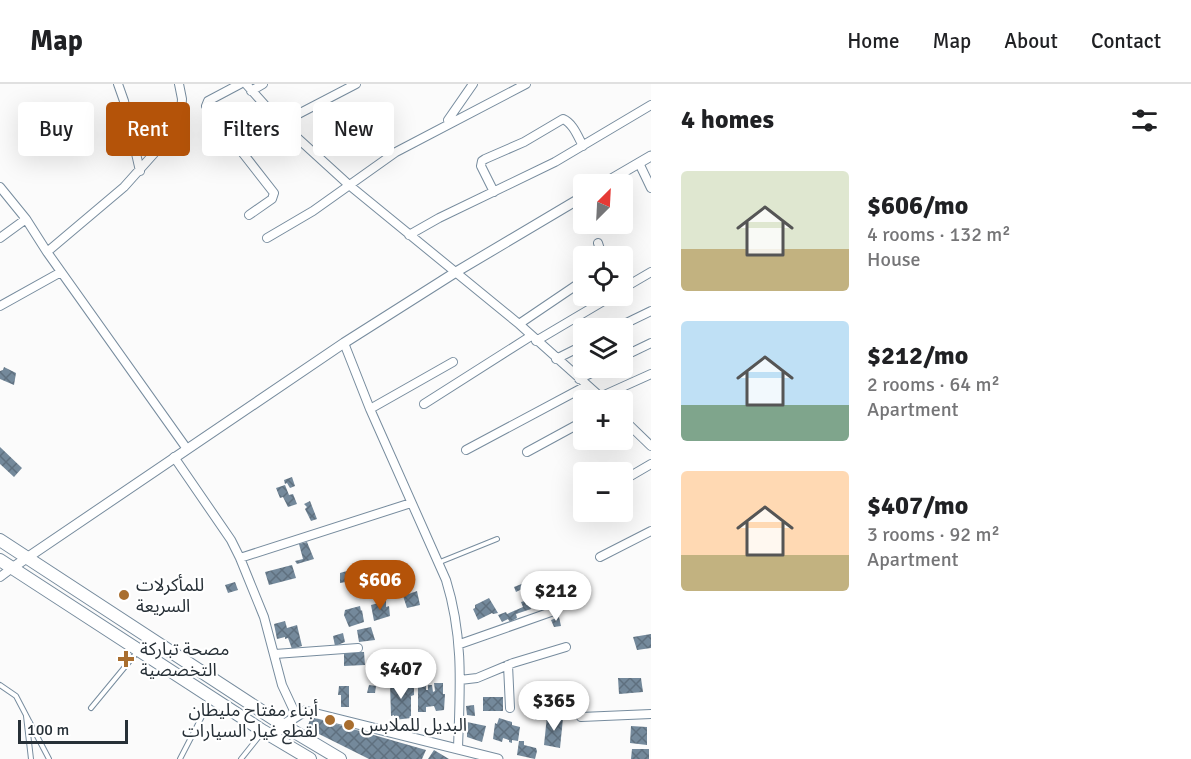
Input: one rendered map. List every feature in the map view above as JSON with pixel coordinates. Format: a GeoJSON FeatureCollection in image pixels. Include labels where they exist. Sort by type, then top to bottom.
{"type":"FeatureCollection","features":[{"type":"Feature","properties":{"kind":"main road"},"geometry":{"type":"LineString","coordinates":[[0,540],[283,725],[340,759]]}},
{"type":"Feature","properties":{"kind":"main road"},"geometry":{"type":"LineString","coordinates":[[0,560],[310,759]]}},
{"type":"Feature","properties":{"kind":"street"},"geometry":{"type":"LineString","coordinates":[[118,84],[140,171]]}},
{"type":"Feature","properties":{"kind":"street"},"geometry":{"type":"LineString","coordinates":[[47,252],[140,171],[176,130],[182,113],[179,84]]}},
{"type":"Feature","properties":{"kind":"street"},"geometry":{"type":"LineString","coordinates":[[240,84],[208,101],[206,106],[274,193],[272,199],[249,215]]}},
{"type":"Feature","properties":{"kind":"street"},"geometry":{"type":"LineString","coordinates":[[262,102],[249,87],[263,84]]}},
{"type":"Feature","properties":{"kind":"street"},"geometry":{"type":"LineString","coordinates":[[301,113],[356,84]]}},
{"type":"Feature","properties":{"kind":"street"},"geometry":{"type":"LineString","coordinates":[[448,120],[473,84]]}},
{"type":"Feature","properties":{"kind":"street"},"geometry":{"type":"LineString","coordinates":[[267,238],[313,211],[396,152],[526,84]]}},
{"type":"Feature","properties":{"kind":"street"},"geometry":{"type":"LineString","coordinates":[[409,235],[555,162],[651,105]]}},
{"type":"Feature","properties":{"kind":"street"},"geometry":{"type":"LineString","coordinates":[[494,192],[481,166],[485,159],[524,142],[563,119],[571,125],[583,146]]}},
{"type":"Feature","properties":{"kind":"street"},"geometry":{"type":"LineString","coordinates":[[301,141],[349,185],[519,324],[591,390]]}},
{"type":"Feature","properties":{"kind":"street"},"geometry":{"type":"LineString","coordinates":[[620,174],[651,156]]}},
{"type":"Feature","properties":{"kind":"street"},"geometry":{"type":"LineString","coordinates":[[639,163],[651,188]]}},
{"type":"Feature","properties":{"kind":"street"},"geometry":{"type":"LineString","coordinates":[[0,188],[26,219],[187,449]]}},
{"type":"Feature","properties":{"kind":"street"},"geometry":{"type":"LineString","coordinates":[[0,577],[344,343],[456,272],[573,203]]}},
{"type":"Feature","properties":{"kind":"street"},"geometry":{"type":"LineString","coordinates":[[0,238],[26,219]]}},
{"type":"Feature","properties":{"kind":"street"},"geometry":{"type":"LineString","coordinates":[[0,306],[61,272]]}},
{"type":"Feature","properties":{"kind":"street"},"geometry":{"type":"LineString","coordinates":[[633,283],[651,272]]}},
{"type":"Feature","properties":{"kind":"street"},"geometry":{"type":"LineString","coordinates":[[519,324],[573,287]]}},
{"type":"Feature","properties":{"kind":"street"},"geometry":{"type":"LineString","coordinates":[[424,404],[534,338],[593,306]]}},
{"type":"Feature","properties":{"kind":"street"},"geometry":{"type":"LineString","coordinates":[[633,320],[651,311]]}},
{"type":"Feature","properties":{"kind":"street"},"geometry":{"type":"LineString","coordinates":[[344,343],[370,410],[452,599],[460,644],[458,748]]}},
{"type":"Feature","properties":{"kind":"street"},"geometry":{"type":"LineString","coordinates":[[633,352],[651,343]]}},
{"type":"Feature","properties":{"kind":"street"},"geometry":{"type":"LineString","coordinates":[[556,359],[573,350]]}},
{"type":"Feature","properties":{"kind":"street"},"geometry":{"type":"LineString","coordinates":[[370,410],[453,362]]}},
{"type":"Feature","properties":{"kind":"street"},"geometry":{"type":"LineString","coordinates":[[620,390],[651,374]]}},
{"type":"Feature","properties":{"kind":"street"},"geometry":{"type":"LineString","coordinates":[[466,450],[586,386]]}},
{"type":"Feature","properties":{"kind":"street"},"geometry":{"type":"LineString","coordinates":[[527,452],[573,427]]}},
{"type":"Feature","properties":{"kind":"street"},"geometry":{"type":"LineString","coordinates":[[633,429],[651,446]]}},
{"type":"Feature","properties":{"kind":"street"},"geometry":{"type":"LineString","coordinates":[[174,458],[231,540],[240,558],[258,600],[282,685],[297,715]]}},
{"type":"Feature","properties":{"kind":"street"},"geometry":{"type":"LineString","coordinates":[[633,475],[651,464]]}},
{"type":"Feature","properties":{"kind":"street"},"geometry":{"type":"LineString","coordinates":[[240,558],[411,503]]}},
{"type":"Feature","properties":{"kind":"street"},"geometry":{"type":"LineString","coordinates":[[600,557],[651,531]]}},
{"type":"Feature","properties":{"kind":"street"},"geometry":{"type":"LineString","coordinates":[[460,644],[551,612]]}},
{"type":"Feature","properties":{"kind":"street"},"geometry":{"type":"LineString","coordinates":[[460,680],[477,678],[508,665],[566,647]]}},
{"type":"Feature","properties":{"kind":"street"},"geometry":{"type":"LineString","coordinates":[[275,654],[358,648]]}},
{"type":"Feature","properties":{"kind":"street"},"geometry":{"type":"LineString","coordinates":[[508,665],[510,708]]}},
{"type":"Feature","properties":{"kind":"street"},"geometry":{"type":"LineString","coordinates":[[268,734],[305,711],[498,759]]}},
{"type":"Feature","properties":{"kind":"street"},"geometry":{"type":"LineString","coordinates":[[581,717],[651,714]]}},
{"type":"Feature","properties":{"kind":"lane"},"geometry":{"type":"LineString","coordinates":[[438,563],[497,539]]}},
{"type":"Feature","properties":{"kind":"lane"},"geometry":{"type":"LineString","coordinates":[[91,708],[139,650]]}},
{"type":"Feature","properties":{"kind":"lane"},"geometry":{"type":"LineString","coordinates":[[0,685],[16,696],[49,759]]}},
{"type":"Feature","properties":{"kind":"lane"},"geometry":{"type":"LineString","coordinates":[[180,759],[212,698]]}},
{"type":"Feature","properties":{"kind":"lane"},"geometry":{"type":"LineString","coordinates":[[26,712],[31,759]]}},
{"type":"Feature","properties":{"kind":"lane"},"geometry":{"type":"LineString","coordinates":[[241,759],[268,734]]}},
{"type":"Feature","properties":{"kind":"building"},"geometry":{"type":"Polygon","coordinates":[[[4,367],[16,373],[14,385],[0,379],[0,371],[4,367]]]}},
{"type":"Feature","properties":{"kind":"building"},"geometry":{"type":"Polygon","coordinates":[[[0,447],[22,468],[14,477],[0,464],[0,447]]]}},
{"type":"Feature","properties":{"kind":"building"},"geometry":{"type":"Polygon","coordinates":[[[292,477],[295,486],[290,488],[284,480],[292,477]]]}},
{"type":"Feature","properties":{"kind":"building"},"geometry":{"type":"Polygon","coordinates":[[[285,485],[289,495],[293,494],[297,504],[288,507],[283,497],[280,498],[276,488],[285,485]]]}},
{"type":"Feature","properties":{"kind":"building"},"geometry":{"type":"Polygon","coordinates":[[[310,501],[317,519],[311,521],[304,504],[310,501]]]}},
{"type":"Feature","properties":{"kind":"building"},"geometry":{"type":"Polygon","coordinates":[[[307,542],[314,559],[297,564],[295,561],[303,559],[299,544],[307,542]]]}},
{"type":"Feature","properties":{"kind":"building"},"geometry":{"type":"Polygon","coordinates":[[[384,560],[388,573],[352,583],[351,581],[340,583],[340,573],[384,560]]]}},
{"type":"Feature","properties":{"kind":"building"},"geometry":{"type":"Polygon","coordinates":[[[292,565],[296,578],[269,585],[265,572],[292,565]]]}},
{"type":"Feature","properties":{"kind":"building"},"geometry":{"type":"Polygon","coordinates":[[[529,581],[534,596],[528,600],[523,592],[526,591],[524,588],[516,592],[514,587],[529,581]]]}},
{"type":"Feature","properties":{"kind":"building"},"geometry":{"type":"Polygon","coordinates":[[[235,582],[238,590],[228,593],[225,585],[235,582]]]}},
{"type":"Feature","properties":{"kind":"building"},"geometry":{"type":"Polygon","coordinates":[[[417,591],[420,605],[407,608],[403,596],[417,591]]]}},
{"type":"Feature","properties":{"kind":"building"},"geometry":{"type":"Polygon","coordinates":[[[489,598],[498,613],[492,613],[478,620],[473,609],[475,605],[489,598]]]}},
{"type":"Feature","properties":{"kind":"building"},"geometry":{"type":"Polygon","coordinates":[[[528,600],[531,609],[516,614],[517,618],[510,622],[508,619],[502,622],[498,615],[523,607],[521,602],[528,600]]]}},
{"type":"Feature","properties":{"kind":"building"},"geometry":{"type":"Polygon","coordinates":[[[386,601],[390,616],[374,621],[371,605],[386,601]]]}},
{"type":"Feature","properties":{"kind":"building"},"geometry":{"type":"Polygon","coordinates":[[[360,606],[364,622],[349,627],[344,615],[345,610],[360,606]]]}},
{"type":"Feature","properties":{"kind":"building"},"geometry":{"type":"Polygon","coordinates":[[[559,617],[561,626],[554,627],[551,620],[559,617]]]}},
{"type":"Feature","properties":{"kind":"building"},"geometry":{"type":"Polygon","coordinates":[[[285,621],[287,628],[297,625],[302,646],[292,649],[288,638],[277,639],[274,624],[285,621]]]}},
{"type":"Feature","properties":{"kind":"building"},"geometry":{"type":"Polygon","coordinates":[[[371,627],[375,640],[359,642],[357,630],[371,627]]]}},
{"type":"Feature","properties":{"kind":"building"},"geometry":{"type":"Polygon","coordinates":[[[343,633],[345,642],[335,646],[333,636],[343,633]]]}},
{"type":"Feature","properties":{"kind":"building"},"geometry":{"type":"Polygon","coordinates":[[[651,634],[651,648],[637,650],[633,637],[651,634]]]}},
{"type":"Feature","properties":{"kind":"building"},"geometry":{"type":"Polygon","coordinates":[[[344,651],[364,652],[365,665],[344,666],[344,651]]]}},
{"type":"Feature","properties":{"kind":"building"},"geometry":{"type":"Polygon","coordinates":[[[618,678],[641,678],[643,692],[619,694],[618,678]]]}},
{"type":"Feature","properties":{"kind":"building"},"geometry":{"type":"Polygon","coordinates":[[[426,681],[426,690],[428,690],[428,685],[432,685],[433,692],[435,691],[434,683],[443,683],[444,710],[436,711],[434,706],[426,707],[426,712],[418,712],[418,682],[426,681]]]}},
{"type":"Feature","properties":{"kind":"building"},"geometry":{"type":"Polygon","coordinates":[[[414,682],[414,695],[411,696],[411,718],[394,720],[394,715],[391,716],[390,683],[414,682]]]}},
{"type":"Feature","properties":{"kind":"building"},"geometry":{"type":"Polygon","coordinates":[[[369,685],[376,686],[375,693],[367,693],[369,685]]]}},
{"type":"Feature","properties":{"kind":"building"},"geometry":{"type":"Polygon","coordinates":[[[339,686],[349,686],[349,707],[341,707],[341,695],[338,695],[339,686]]]}},
{"type":"Feature","properties":{"kind":"building"},"geometry":{"type":"Polygon","coordinates":[[[551,692],[554,712],[545,713],[545,720],[535,720],[535,710],[540,710],[538,693],[551,692]]]}},
{"type":"Feature","properties":{"kind":"building"},"geometry":{"type":"Polygon","coordinates":[[[483,697],[503,697],[503,711],[483,711],[483,697]]]}},
{"type":"Feature","properties":{"kind":"building"},"geometry":{"type":"Polygon","coordinates":[[[474,705],[475,716],[467,715],[466,706],[474,705]]]}},
{"type":"Feature","properties":{"kind":"building"},"geometry":{"type":"Polygon","coordinates":[[[547,716],[563,718],[560,748],[544,745],[547,716]]]}},
{"type":"Feature","properties":{"kind":"building"},"geometry":{"type":"Polygon","coordinates":[[[311,717],[426,750],[422,759],[369,759],[307,728],[311,717]]]}},
{"type":"Feature","properties":{"kind":"building"},"geometry":{"type":"Polygon","coordinates":[[[499,718],[520,727],[518,741],[512,740],[512,743],[503,738],[502,742],[493,739],[495,723],[497,724],[499,718]]]}},
{"type":"Feature","properties":{"kind":"building"},"geometry":{"type":"Polygon","coordinates":[[[467,722],[486,726],[482,742],[467,737],[467,722]]]}},
{"type":"Feature","properties":{"kind":"building"},"geometry":{"type":"Polygon","coordinates":[[[631,726],[647,727],[647,745],[630,743],[631,726]]]}},
{"type":"Feature","properties":{"kind":"building"},"geometry":{"type":"Polygon","coordinates":[[[519,741],[524,741],[524,745],[536,748],[535,759],[517,755],[519,741]]]}},
{"type":"Feature","properties":{"kind":"building"},"geometry":{"type":"Polygon","coordinates":[[[632,749],[649,749],[649,759],[631,759],[632,749]]]}},
{"type":"Feature","properties":{"kind":"building"},"geometry":{"type":"Polygon","coordinates":[[[434,750],[449,759],[428,759],[434,750]]]}},
{"type":"Feature","properties":{"kind":"place","name":"للمأكرلات السريعة"},"geometry":{"type":"Point","coordinates":[124,595]}},
{"type":"Feature","properties":{"kind":"place","name":"مصحة تباركة التخصصية"},"geometry":{"type":"Point","coordinates":[126,659]}},
{"type":"Feature","properties":{"kind":"place","name":"أبناء مفتاح مليطان لقطع غيار السيارات"},"geometry":{"type":"Point","coordinates":[330,720]}},
{"type":"Feature","properties":{"kind":"place","name":"البديل للملابس"},"geometry":{"type":"Point","coordinates":[349,725]}}]}
